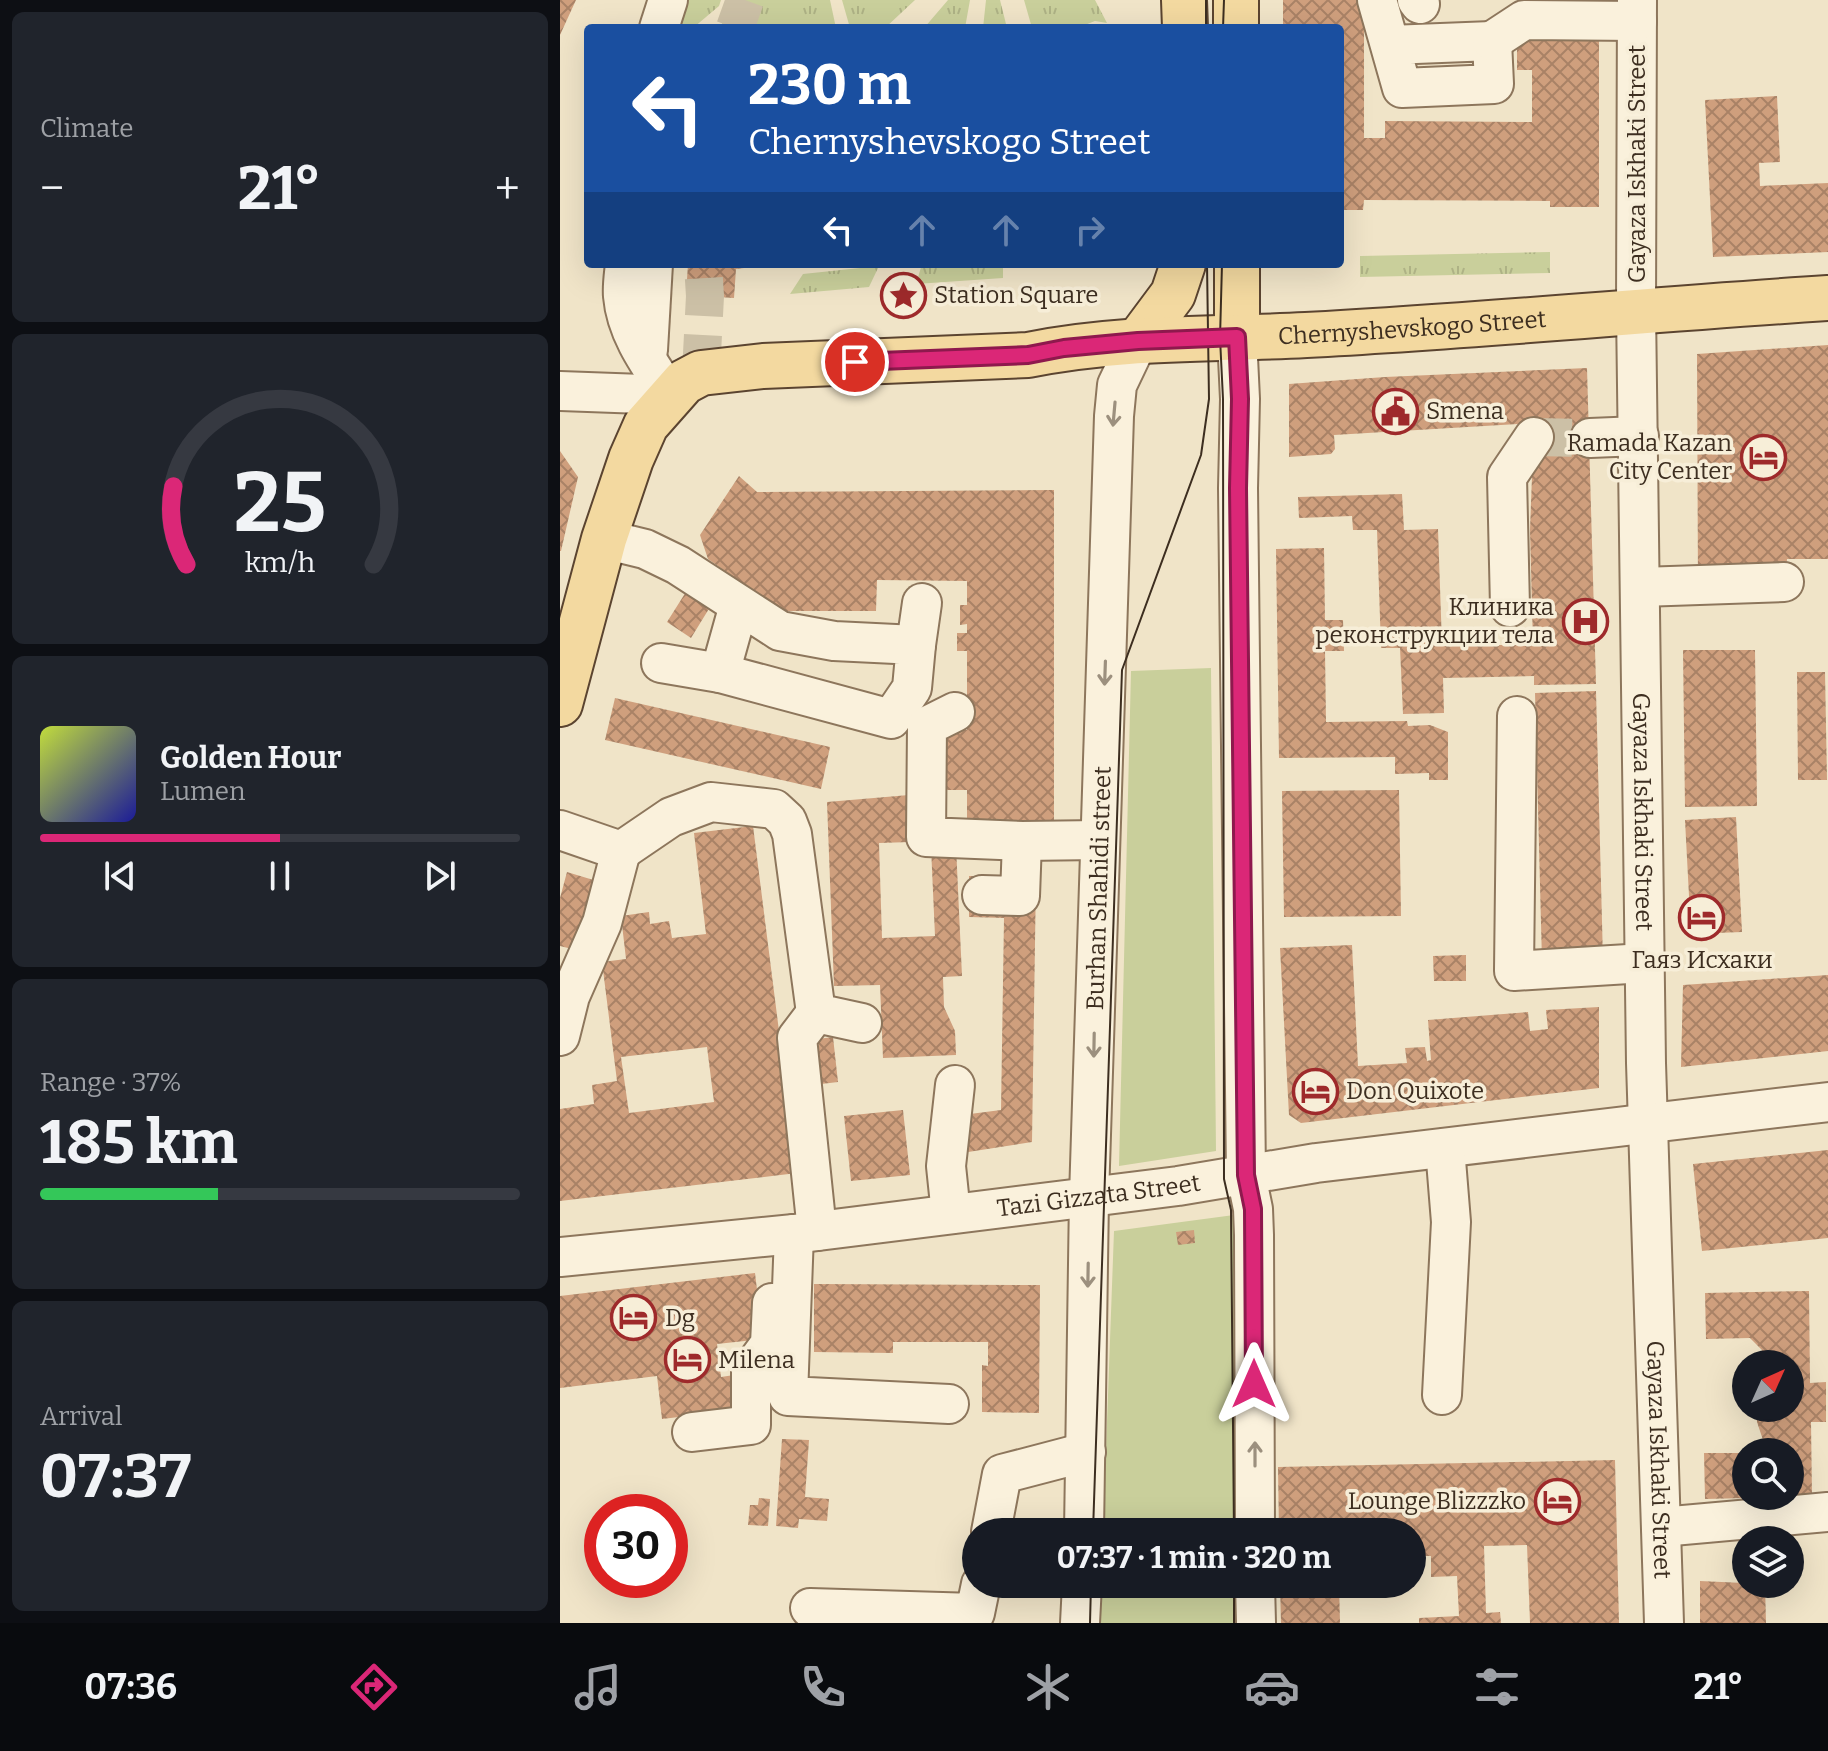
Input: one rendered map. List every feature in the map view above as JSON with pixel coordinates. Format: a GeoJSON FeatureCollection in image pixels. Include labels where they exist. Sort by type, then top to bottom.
{"type":"FeatureCollection","features":[{"type":"Feature","properties":{"kind":"main road"},"geometry":{"type":"LineString","coordinates":[[1184,0],[1185,24]]}},
{"type":"Feature","properties":{"kind":"main road"},"geometry":{"type":"LineString","coordinates":[[1236,0],[1236,24]]}},
{"type":"Feature","properties":{"kind":"main road","name":"Burhan Shahidi street"},"geometry":{"type":"LineString","coordinates":[[1138,341],[1173,294],[1182,268]]}},
{"type":"Feature","properties":{"kind":"main road"},"geometry":{"type":"LineString","coordinates":[[1237,268],[1237,337]]}},
{"type":"Feature","properties":{"kind":"main road","name":"Chernyshevskogo Street"},"geometry":{"type":"LineString","coordinates":[[560,704],[604,539],[646,425],[658,378],[684,382],[701,373],[732,370],[1028,355],[1138,341],[1307,335],[1828,298]]}},
{"type":"Feature","properties":{"kind":"street"},"geometry":{"type":"LineString","coordinates":[[660,24],[668,0]]}},
{"type":"Feature","properties":{"kind":"street"},"geometry":{"type":"LineString","coordinates":[[1377,0],[1402,88],[1494,84],[1492,41],[1524,20],[1637,10]]}},
{"type":"Feature","properties":{"kind":"street","name":"Gayaza Iskhaki Street"},"geometry":{"type":"LineString","coordinates":[[1637,10],[1636,310],[1645,963],[1664,1623]]}},
{"type":"Feature","properties":{"kind":"street"},"geometry":{"type":"LineString","coordinates":[[625,268],[623,296],[631,329],[658,378]]}},
{"type":"Feature","properties":{"kind":"street"},"geometry":{"type":"LineString","coordinates":[[653,268],[658,378]]}},
{"type":"Feature","properties":{"kind":"street"},"geometry":{"type":"LineString","coordinates":[[1237,337],[1246,1175],[1253,1209],[1254,1235],[1255,1518]]}},
{"type":"Feature","properties":{"kind":"street","name":"Burhan Shahidi street"},"geometry":{"type":"LineString","coordinates":[[1084,1518],[1089,1197],[1114,416],[1117,385],[1138,341]]}},
{"type":"Feature","properties":{"kind":"street"},"geometry":{"type":"LineString","coordinates":[[560,391],[658,378]]}},
{"type":"Feature","properties":{"kind":"street"},"geometry":{"type":"LineString","coordinates":[[1590,438],[1639,436]]}},
{"type":"Feature","properties":{"kind":"street"},"geometry":{"type":"LineString","coordinates":[[1510,607],[1507,477],[1534,437]]}},
{"type":"Feature","properties":{"kind":"street"},"geometry":{"type":"LineString","coordinates":[[604,539],[645,549],[678,565],[780,631],[834,641],[916,645]]}},
{"type":"Feature","properties":{"kind":"street"},"geometry":{"type":"LineString","coordinates":[[1641,587],[1784,582]]}},
{"type":"Feature","properties":{"kind":"street"},"geometry":{"type":"LineString","coordinates":[[661,663],[720,673],[891,719],[912,688],[922,603]]}},
{"type":"Feature","properties":{"kind":"street"},"geometry":{"type":"LineString","coordinates":[[720,673],[739,605]]}},
{"type":"Feature","properties":{"kind":"street"},"geometry":{"type":"LineString","coordinates":[[955,712],[927,726],[926,837],[1099,840]]}},
{"type":"Feature","properties":{"kind":"street"},"geometry":{"type":"LineString","coordinates":[[1517,716],[1514,971],[1645,963]]}},
{"type":"Feature","properties":{"kind":"street"},"geometry":{"type":"LineString","coordinates":[[560,1036],[570,996],[602,923],[621,851],[671,817],[711,802],[774,809],[787,821],[792,834],[816,1013],[797,1038],[788,1396],[949,1404]]}},
{"type":"Feature","properties":{"kind":"street"},"geometry":{"type":"LineString","coordinates":[[560,830],[621,851]]}},
{"type":"Feature","properties":{"kind":"street"},"geometry":{"type":"LineString","coordinates":[[982,895],[1020,896],[1022,841]]}},
{"type":"Feature","properties":{"kind":"street"},"geometry":{"type":"LineString","coordinates":[[816,1013],[862,1023]]}},
{"type":"Feature","properties":{"kind":"street"},"geometry":{"type":"LineString","coordinates":[[951,1214],[946,1166],[955,1085]]}},
{"type":"Feature","properties":{"kind":"street","name":"Tazi Gizzata Street"},"geometry":{"type":"LineString","coordinates":[[560,1257],[792,1234],[1089,1197],[1316,1163],[1828,1102]]}},
{"type":"Feature","properties":{"kind":"street"},"geometry":{"type":"LineString","coordinates":[[1442,1395],[1451,1222],[1445,1148]]}},
{"type":"Feature","properties":{"kind":"street"},"geometry":{"type":"LineString","coordinates":[[692,1432],[751,1425],[751,1370],[770,1344],[773,1307],[792,1234]]}},
{"type":"Feature","properties":{"kind":"street"},"geometry":{"type":"LineString","coordinates":[[994,1518],[1002,1474],[1086,1452]]}},
{"type":"Feature","properties":{"kind":"street"},"geometry":{"type":"LineString","coordinates":[[1661,1527],[1828,1512]]}},
{"type":"Feature","properties":{"kind":"street"},"geometry":{"type":"LineString","coordinates":[[810,1608],[975,1613],[978,1598]]}},
{"type":"Feature","properties":{"kind":"street"},"geometry":{"type":"LineString","coordinates":[[1080,1623],[1081,1598]]}},
{"type":"Feature","properties":{"kind":"street"},"geometry":{"type":"LineString","coordinates":[[1255,1598],[1256,1623]]}},
{"type":"Feature","properties":{"kind":"green space"},"geometry":{"type":"Polygon","coordinates":[[[686,0],[721,0],[719,6],[698,24],[678,24],[686,0]]]}},
{"type":"Feature","properties":{"kind":"green space"},"geometry":{"type":"Polygon","coordinates":[[[733,0],[830,0],[835,24],[722,24],[733,0]]]}},
{"type":"Feature","properties":{"kind":"green space"},"geometry":{"type":"Polygon","coordinates":[[[842,0],[915,0],[889,24],[849,24],[842,0]]]}},
{"type":"Feature","properties":{"kind":"green space"},"geometry":{"type":"Polygon","coordinates":[[[948,0],[970,0],[966,24],[927,24],[948,0]]]}},
{"type":"Feature","properties":{"kind":"green space"},"geometry":{"type":"Polygon","coordinates":[[[986,0],[1000,0],[1006,24],[983,24],[986,0]]]}},
{"type":"Feature","properties":{"kind":"green space"},"geometry":{"type":"Polygon","coordinates":[[[1024,0],[1095,0],[1107,23],[1095,21],[1087,24],[1031,24],[1024,0]]]}},
{"type":"Feature","properties":{"kind":"green space"},"geometry":{"type":"Polygon","coordinates":[[[1550,252],[1550,273],[1360,277],[1360,256],[1550,252]]]}},
{"type":"Feature","properties":{"kind":"green space"},"geometry":{"type":"Polygon","coordinates":[[[878,268],[869,287],[790,294],[803,274],[878,268]]]}},
{"type":"Feature","properties":{"kind":"green space"},"geometry":{"type":"Polygon","coordinates":[[[921,268],[1003,268],[1003,278],[916,284],[921,268]]]}},
{"type":"Feature","properties":{"kind":"green space"},"geometry":{"type":"Polygon","coordinates":[[[1211,668],[1216,1151],[1119,1166],[1131,671],[1211,668]]]}},
{"type":"Feature","properties":{"kind":"green space"},"geometry":{"type":"Polygon","coordinates":[[[1234,1215],[1234,1518],[1104,1518],[1114,1231],[1234,1215]]]}},
{"type":"Feature","properties":{"kind":"green space"},"geometry":{"type":"Polygon","coordinates":[[[1100,1598],[1234,1598],[1234,1623],[1099,1623],[1100,1598]]]}},
{"type":"Feature","properties":{"kind":"building"},"geometry":{"type":"Polygon","coordinates":[[[560,0],[576,0],[560,35],[560,0]]]}},
{"type":"Feature","properties":{"kind":"building"},"geometry":{"type":"Polygon","coordinates":[[[1283,0],[1364,0],[1364,138],[1385,138],[1385,121],[1532,122],[1532,70],[1517,70],[1517,33],[1599,33],[1599,207],[1550,207],[1550,201],[1364,200],[1363,210],[1344,210],[1344,24],[1283,24],[1283,0]]]}},
{"type":"Feature","properties":{"kind":"building"},"geometry":{"type":"Polygon","coordinates":[[[1777,96],[1780,162],[1759,163],[1760,186],[1828,183],[1828,252],[1713,257],[1705,100],[1777,96]]]}},
{"type":"Feature","properties":{"kind":"building"},"geometry":{"type":"Polygon","coordinates":[[[688,268],[744,268],[736,269],[734,298],[686,295],[688,268]]]}},
{"type":"Feature","properties":{"kind":"building","name":"Ramada Kazan City Center"},"geometry":{"type":"Polygon","coordinates":[[[1828,345],[1828,559],[1787,559],[1785,591],[1698,591],[1697,354],[1828,345]]]}},
{"type":"Feature","properties":{"kind":"building"},"geometry":{"type":"Polygon","coordinates":[[[1587,368],[1596,684],[1534,685],[1534,676],[1443,678],[1444,713],[1403,714],[1400,648],[1381,648],[1377,530],[1353,530],[1352,516],[1299,518],[1298,497],[1402,494],[1404,530],[1438,529],[1442,645],[1533,645],[1530,530],[1534,423],[1334,435],[1335,449],[1331,454],[1289,457],[1289,384],[1587,368]]]}},
{"type":"Feature","properties":{"kind":"building"},"geometry":{"type":"Polygon","coordinates":[[[560,451],[578,477],[561,551],[560,551],[560,451]]]}},
{"type":"Feature","properties":{"kind":"building"},"geometry":{"type":"Polygon","coordinates":[[[739,476],[757,492],[1054,490],[1054,829],[967,828],[967,790],[939,790],[939,730],[967,730],[967,651],[957,651],[957,633],[967,633],[967,624],[960,625],[960,605],[967,605],[967,581],[877,580],[876,611],[782,611],[708,559],[700,535],[739,476]]]}},
{"type":"Feature","properties":{"kind":"building"},"geometry":{"type":"Polygon","coordinates":[[[1324,548],[1325,620],[1343,620],[1344,651],[1325,651],[1326,722],[1407,721],[1408,726],[1430,725],[1448,732],[1448,780],[1429,780],[1429,773],[1395,774],[1395,757],[1279,758],[1276,549],[1324,548]]]}},
{"type":"Feature","properties":{"kind":"building"},"geometry":{"type":"Polygon","coordinates":[[[691,584],[715,599],[691,638],[667,622],[691,584]]]}},
{"type":"Feature","properties":{"kind":"building"},"geometry":{"type":"Polygon","coordinates":[[[1683,650],[1755,650],[1757,806],[1685,807],[1683,650]]]}},
{"type":"Feature","properties":{"kind":"building"},"geometry":{"type":"Polygon","coordinates":[[[1797,672],[1825,672],[1827,780],[1798,780],[1797,672]]]}},
{"type":"Feature","properties":{"kind":"building"},"geometry":{"type":"Polygon","coordinates":[[[1596,691],[1603,960],[1542,961],[1535,693],[1596,691]]]}},
{"type":"Feature","properties":{"kind":"building"},"geometry":{"type":"Polygon","coordinates":[[[615,698],[830,747],[821,789],[605,740],[615,698]]]}},
{"type":"Feature","properties":{"kind":"building"},"geometry":{"type":"Polygon","coordinates":[[[1399,790],[1401,916],[1284,917],[1282,791],[1399,790]]]}},
{"type":"Feature","properties":{"kind":"building"},"geometry":{"type":"Polygon","coordinates":[[[909,795],[911,842],[879,843],[882,938],[935,936],[931,847],[956,846],[962,976],[943,977],[944,1007],[955,1031],[956,1055],[883,1058],[880,985],[834,986],[827,802],[909,795]]]}},
{"type":"Feature","properties":{"kind":"building"},"geometry":{"type":"Polygon","coordinates":[[[1736,817],[1742,932],[1691,934],[1685,820],[1736,817]]]}},
{"type":"Feature","properties":{"kind":"building"},"geometry":{"type":"Polygon","coordinates":[[[753,826],[797,1173],[560,1201],[560,1109],[594,1104],[592,1085],[617,1081],[602,962],[626,959],[621,916],[649,912],[650,924],[669,921],[672,938],[706,934],[694,833],[753,826]],[[707,1047],[621,1057],[629,1113],[714,1102],[707,1047]]]}},
{"type":"Feature","properties":{"kind":"building"},"geometry":{"type":"Polygon","coordinates":[[[567,872],[600,882],[580,951],[560,946],[560,898],[567,872]]]}},
{"type":"Feature","properties":{"kind":"building"},"geometry":{"type":"Polygon","coordinates":[[[969,876],[1036,877],[1032,1142],[936,1157],[931,1119],[1001,1110],[1004,918],[969,917],[969,876]]]}},
{"type":"Feature","properties":{"kind":"building"},"geometry":{"type":"Polygon","coordinates":[[[1352,945],[1358,1066],[1407,1063],[1405,1048],[1425,1047],[1427,1061],[1431,1060],[1428,1020],[1528,1012],[1530,1031],[1548,1029],[1546,1010],[1599,1007],[1599,1088],[1301,1123],[1289,1115],[1280,948],[1352,945]]]}},
{"type":"Feature","properties":{"kind":"building"},"geometry":{"type":"Polygon","coordinates":[[[1466,955],[1466,981],[1434,981],[1433,956],[1466,955]]]}},
{"type":"Feature","properties":{"kind":"building"},"geometry":{"type":"Polygon","coordinates":[[[1828,975],[1828,1051],[1681,1067],[1683,985],[1828,975]]]}},
{"type":"Feature","properties":{"kind":"building"},"geometry":{"type":"Polygon","coordinates":[[[833,1037],[838,1082],[813,1085],[809,1051],[819,1050],[818,1039],[833,1037]]]}},
{"type":"Feature","properties":{"kind":"building"},"geometry":{"type":"Polygon","coordinates":[[[903,1110],[910,1175],[851,1181],[844,1116],[903,1110]]]}},
{"type":"Feature","properties":{"kind":"building"},"geometry":{"type":"Polygon","coordinates":[[[1828,1150],[1828,1238],[1702,1251],[1693,1164],[1828,1150]]]}},
{"type":"Feature","properties":{"kind":"building"},"geometry":{"type":"Polygon","coordinates":[[[1194,1230],[1195,1243],[1178,1245],[1176,1232],[1194,1230]]]}},
{"type":"Feature","properties":{"kind":"building"},"geometry":{"type":"Polygon","coordinates":[[[755,1273],[763,1339],[717,1344],[721,1377],[734,1375],[738,1410],[662,1419],[657,1376],[560,1388],[560,1296],[755,1273]]]}},
{"type":"Feature","properties":{"kind":"building"},"geometry":{"type":"Polygon","coordinates":[[[814,1284],[1040,1285],[1039,1413],[982,1412],[982,1365],[988,1366],[988,1342],[893,1342],[893,1353],[814,1352],[814,1284]]]}},
{"type":"Feature","properties":{"kind":"building"},"geometry":{"type":"Polygon","coordinates":[[[1809,1291],[1810,1383],[1826,1382],[1826,1422],[1811,1422],[1812,1497],[1804,1497],[1804,1438],[1762,1438],[1757,1422],[1804,1422],[1804,1350],[1762,1350],[1750,1338],[1706,1339],[1705,1293],[1809,1291]]]}},
{"type":"Feature","properties":{"kind":"building"},"geometry":{"type":"Polygon","coordinates":[[[782,1439],[809,1440],[805,1497],[829,1499],[827,1521],[799,1519],[798,1528],[776,1526],[782,1439]]]}},
{"type":"Feature","properties":{"kind":"building"},"geometry":{"type":"Polygon","coordinates":[[[1704,1453],[1732,1453],[1732,1498],[1705,1499],[1704,1453]]]}},
{"type":"Feature","properties":{"kind":"building"},"geometry":{"type":"Polygon","coordinates":[[[1615,1460],[1619,1623],[1530,1623],[1527,1545],[1484,1546],[1486,1613],[1500,1612],[1501,1623],[1419,1623],[1419,1618],[1459,1616],[1457,1576],[1431,1577],[1431,1556],[1426,1556],[1426,1518],[1279,1518],[1278,1467],[1615,1460]]]}},
{"type":"Feature","properties":{"kind":"building"},"geometry":{"type":"Polygon","coordinates":[[[759,1498],[770,1499],[768,1526],[748,1525],[750,1505],[758,1505],[759,1498]]]}},
{"type":"Feature","properties":{"kind":"building"},"geometry":{"type":"Polygon","coordinates":[[[1700,1581],[1732,1582],[1732,1598],[1765,1598],[1766,1623],[1700,1623],[1700,1581]]]}},
{"type":"Feature","properties":{"kind":"building"},"geometry":{"type":"Polygon","coordinates":[[[1280,1598],[1339,1598],[1340,1623],[1281,1623],[1280,1598]]]}},
{"type":"Feature","properties":{"kind":"tunnel"},"geometry":{"type":"LineString","coordinates":[[736,24],[745,0]]}},
{"type":"Feature","properties":{"kind":"tunnel"},"geometry":{"type":"LineString","coordinates":[[701,373],[703,268]]}},
{"type":"Feature","properties":{"kind":"tunnel"},"geometry":{"type":"LineString","coordinates":[[1534,437],[1590,438]]}},
{"type":"Feature","properties":{"kind":"tram line"},"geometry":{"type":"LineString","coordinates":[[1206,0],[1206,24]]}},
{"type":"Feature","properties":{"kind":"tram line"},"geometry":{"type":"LineString","coordinates":[[1223,24],[1224,0]]}},
{"type":"Feature","properties":{"kind":"tram line"},"geometry":{"type":"LineString","coordinates":[[1093,1518],[1122,670],[1201,455],[1209,399],[1207,268]]}},
{"type":"Feature","properties":{"kind":"tram line"},"geometry":{"type":"LineString","coordinates":[[1222,268],[1224,1179],[1231,1210],[1234,1518]]}},
{"type":"Feature","properties":{"kind":"tram line"},"geometry":{"type":"LineString","coordinates":[[1090,1623],[1091,1598]]}},
{"type":"Feature","properties":{"kind":"tram line"},"geometry":{"type":"LineString","coordinates":[[1234,1598],[1234,1623]]}},
{"type":"Feature","properties":{"kind":"place","name":"Station Square"},"geometry":{"type":"Point","coordinates":[903,295]}},
{"type":"Feature","properties":{"kind":"place","name":"Smena"},"geometry":{"type":"Point","coordinates":[1395,411]}},
{"type":"Feature","properties":{"kind":"place","name":"Ramada Kazan City Center"},"geometry":{"type":"Point","coordinates":[1763,457]}},
{"type":"Feature","properties":{"kind":"place","name":"Клиника реконструкции тела"},"geometry":{"type":"Point","coordinates":[1585,621]}},
{"type":"Feature","properties":{"kind":"place","name":"Гаяз Исхаки"},"geometry":{"type":"Point","coordinates":[1702,918]}},
{"type":"Feature","properties":{"kind":"place","name":"Don Quixote"},"geometry":{"type":"Point","coordinates":[1315,1091]}},
{"type":"Feature","properties":{"kind":"place","name":"Dg"},"geometry":{"type":"Point","coordinates":[634,1318]}},
{"type":"Feature","properties":{"kind":"place","name":"Milena"},"geometry":{"type":"Point","coordinates":[687,1360]}},
{"type":"Feature","properties":{"kind":"place","name":"Lounge Blizzzko"},"geometry":{"type":"Point","coordinates":[1557,1501]}},
{"type":"Feature","properties":{"kind":"route"},"geometry":{"type":"LineString","coordinates":[[855,362],[1028,355],[1138,341],[1237,337],[1246,1175],[1253,1209],[1254,1235],[1254,1384]]}}]}
